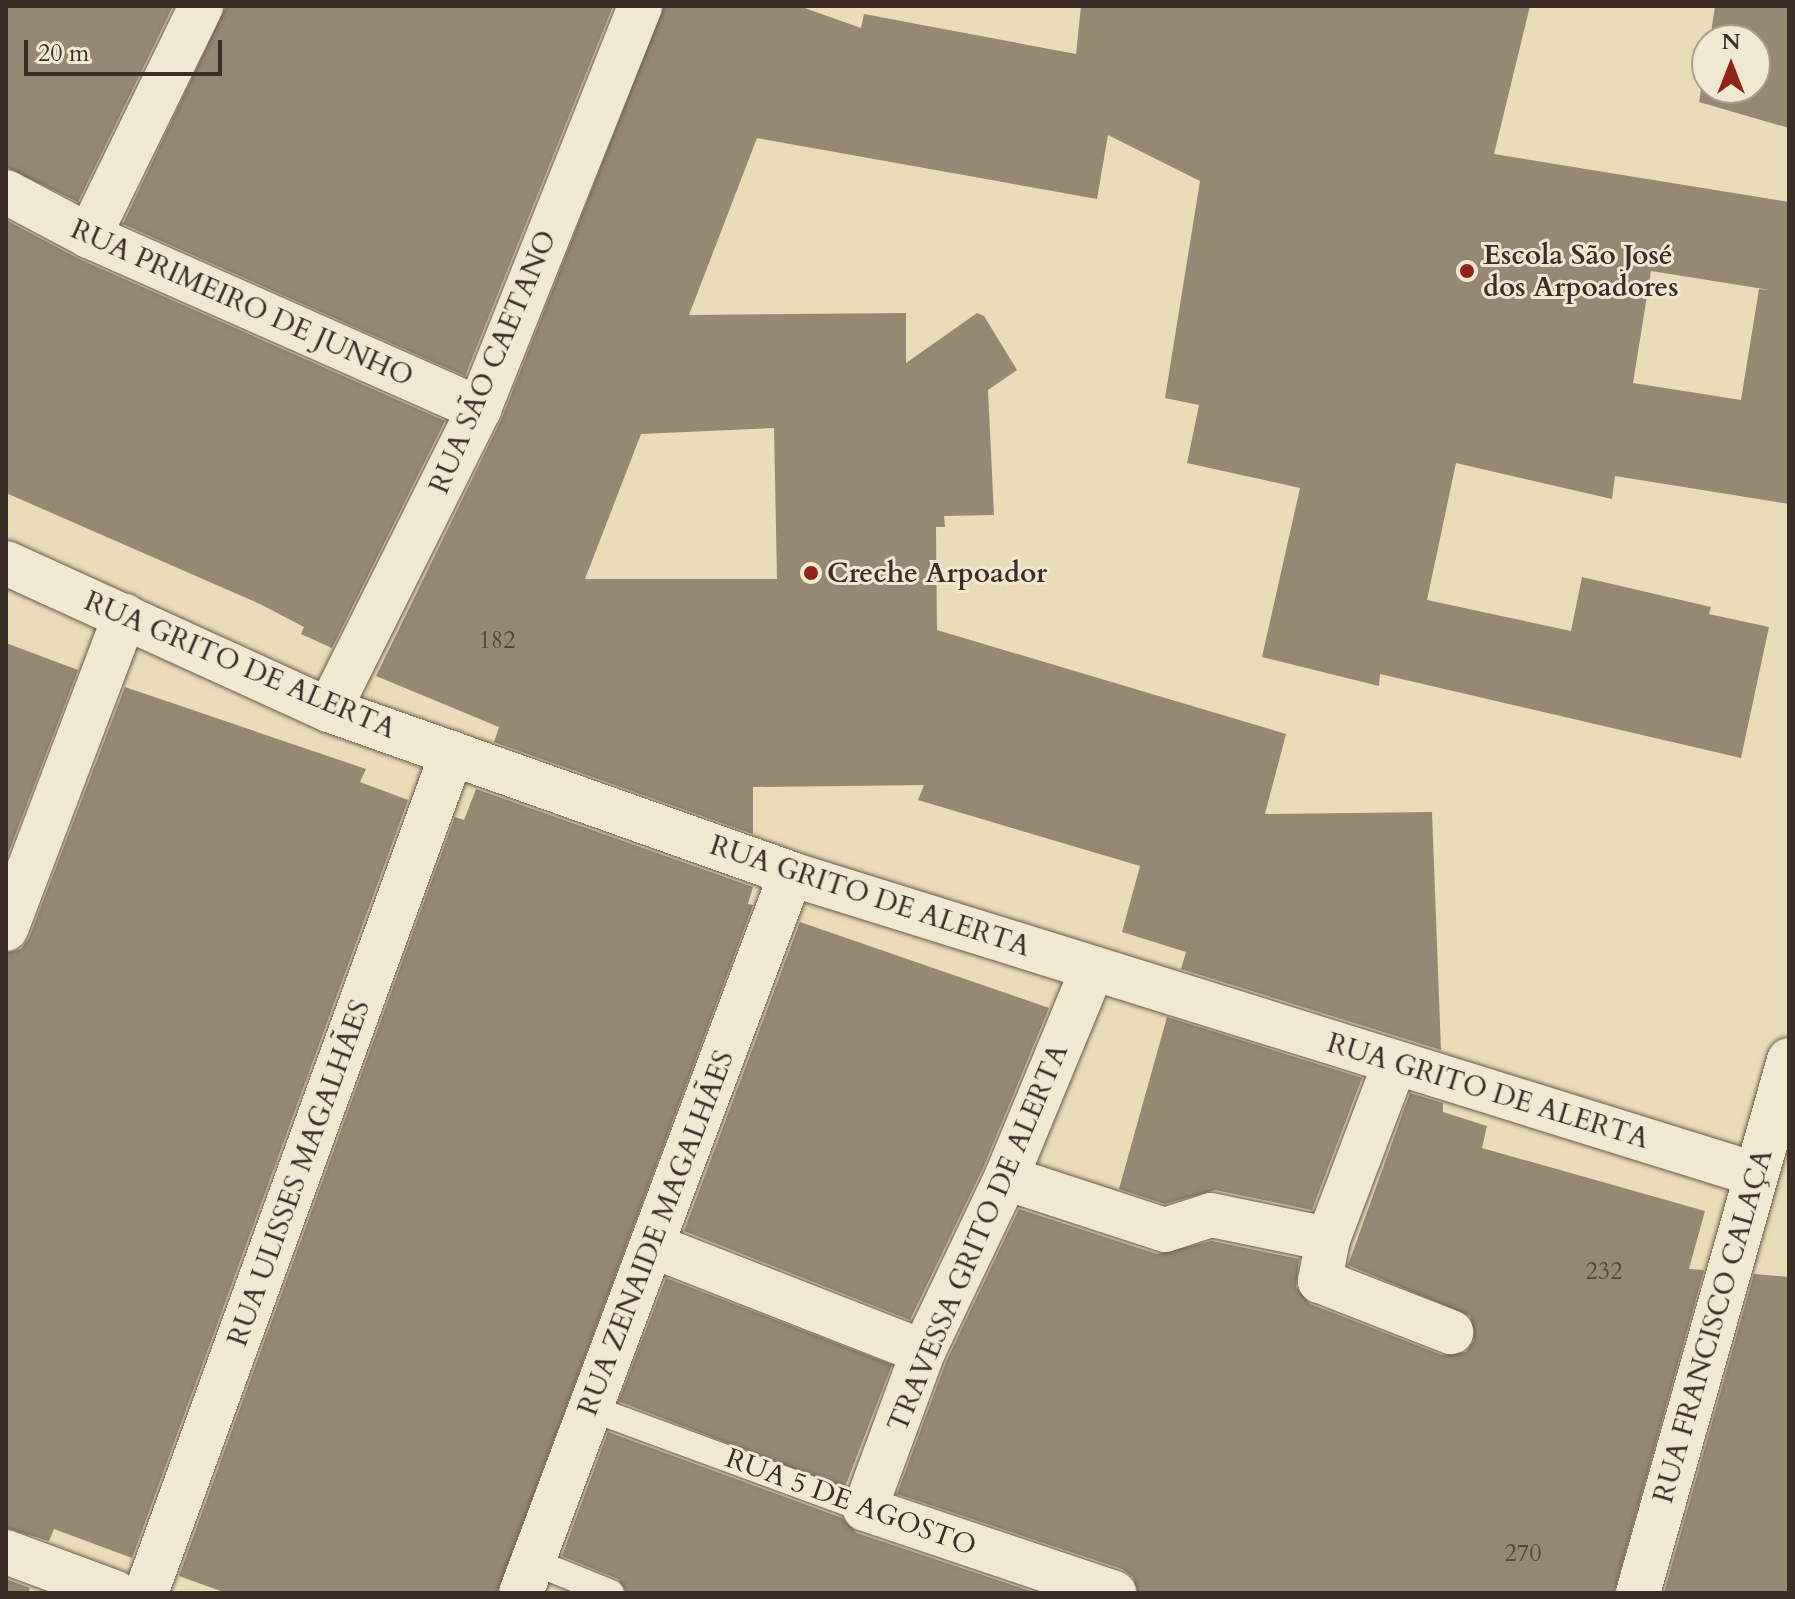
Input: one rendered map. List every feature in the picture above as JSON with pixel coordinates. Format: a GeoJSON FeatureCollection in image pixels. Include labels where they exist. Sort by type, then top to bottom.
{"type":"FeatureCollection","features":[{"type":"Feature","properties":{"kind":"street"},"geometry":{"type":"LineString","coordinates":[[89,236],[201,6]]}},
{"type":"Feature","properties":{"kind":"street","name":"RUA SÃO CAETANO"},"geometry":{"type":"LineString","coordinates":[[329,710],[479,409],[640,6]]}},
{"type":"Feature","properties":{"kind":"street","name":"RUA PRIMEIRO DE JUNHO"},"geometry":{"type":"LineString","coordinates":[[6,192],[89,236],[479,409]]}},
{"type":"Feature","properties":{"kind":"street","name":"RUA GRITO DE ALERTA"},"geometry":{"type":"LineString","coordinates":[[6,563],[329,710],[791,874],[1754,1174]]}},
{"type":"Feature","properties":{"kind":"street"},"geometry":{"type":"LineString","coordinates":[[6,929],[125,616]]}},
{"type":"Feature","properties":{"kind":"street","name":"RUA ULISSES MAGALHÃES"},"geometry":{"type":"LineString","coordinates":[[146,1593],[452,753]]}},
{"type":"Feature","properties":{"kind":"street","name":"RUA ZENAIDE MAGALHÃES"},"geometry":{"type":"LineString","coordinates":[[526,1577],[791,874]]}},
{"type":"Feature","properties":{"kind":"street","name":"TRAVESSA GRITO DE ALERTA"},"geometry":{"type":"LineString","coordinates":[[865,1509],[923,1352],[1006,1178],[1093,968]]}},
{"type":"Feature","properties":{"kind":"street","name":"RUA FRANCISCO CALAÇA"},"geometry":{"type":"LineString","coordinates":[[1638,1593],[1754,1174],[1789,1060]]}},
{"type":"Feature","properties":{"kind":"street"},"geometry":{"type":"LineString","coordinates":[[1395,1063],[1328,1239],[1320,1281],[1451,1332]]}},
{"type":"Feature","properties":{"kind":"street"},"geometry":{"type":"LineString","coordinates":[[1006,1178],[1165,1230],[1211,1215],[1328,1239]]}},
{"type":"Feature","properties":{"kind":"street"},"geometry":{"type":"LineString","coordinates":[[653,1246],[923,1352]]}},
{"type":"Feature","properties":{"kind":"street","name":"RUA 5 DE AGOSTO"},"geometry":{"type":"LineString","coordinates":[[865,1509],[1114,1593]]}},
{"type":"Feature","properties":{"kind":"street"},"geometry":{"type":"LineString","coordinates":[[6,1552],[116,1593]]}},
{"type":"Feature","properties":{"kind":"lane","name":"RUA 5 DE AGOSTO"},"geometry":{"type":"LineString","coordinates":[[590,1408],[865,1509]]}},
{"type":"Feature","properties":{"kind":"lane"},"geometry":{"type":"LineString","coordinates":[[526,1577],[611,1593]]}},
{"type":"Feature","properties":{"kind":"building"},"geometry":{"type":"Polygon","coordinates":[[[6,6],[173,6],[78,202],[6,167],[6,6]]]}},
{"type":"Feature","properties":{"kind":"building"},"geometry":{"type":"Polygon","coordinates":[[[226,6],[613,6],[465,376],[123,224],[226,6]]]}},
{"type":"Feature","properties":{"kind":"building"},"geometry":{"type":"Polygon","coordinates":[[[664,6],[799,6],[861,28],[864,14],[1076,54],[1081,6],[1530,6],[1494,154],[1789,202],[1789,504],[1615,476],[1612,499],[1456,463],[1427,600],[1571,631],[1582,577],[1711,607],[1709,614],[1769,627],[1741,758],[1380,674],[1379,686],[1262,657],[1300,488],[1187,463],[1199,405],[1165,398],[1200,181],[1108,135],[1097,199],[757,138],[689,315],[906,313],[906,363],[977,313],[984,316],[1017,370],[988,390],[994,515],[944,516],[945,527],[936,527],[937,630],[1286,734],[1265,814],[1432,812],[1441,1050],[1181,969],[1186,952],[1122,932],[1140,866],[918,800],[924,785],[753,787],[753,834],[494,742],[499,727],[376,676],[502,418],[664,6]],[[1651,271],[1633,383],[1741,400],[1759,289],[1770,290],[1651,271]],[[774,428],[641,434],[585,579],[777,579],[774,428]]]}},
{"type":"Feature","properties":{"kind":"building"},"geometry":{"type":"Polygon","coordinates":[[[1715,6],[1789,6],[1789,128],[1706,104],[1771,104],[1771,24],[1712,24],[1715,6]]]}},
{"type":"Feature","properties":{"kind":"building"},"geometry":{"type":"Polygon","coordinates":[[[6,220],[79,259],[445,421],[332,648],[301,634],[304,627],[260,604],[6,493],[6,220]]]}},
{"type":"Feature","properties":{"kind":"building"},"geometry":{"type":"Polygon","coordinates":[[[6,643],[78,670],[6,859],[6,643]]]}},
{"type":"Feature","properties":{"kind":"building"},"geometry":{"type":"Polygon","coordinates":[[[125,687],[366,769],[360,782],[408,800],[132,1558],[54,1529],[49,1541],[6,1528],[6,953],[21,949],[29,938],[125,687]]]}},
{"type":"Feature","properties":{"kind":"building"},"geometry":{"type":"Polygon","coordinates":[[[476,789],[753,887],[748,904],[753,905],[497,1593],[226,1593],[179,1576],[455,817],[464,820],[476,789]]]}},
{"type":"Feature","properties":{"kind":"building"},"geometry":{"type":"Polygon","coordinates":[[[800,922],[1049,1008],[983,1168],[910,1320],[684,1231],[800,922]]]}},
{"type":"Feature","properties":{"kind":"building"},"geometry":{"type":"Polygon","coordinates":[[[1167,1017],[1362,1078],[1312,1210],[1215,1190],[1165,1204],[1119,1189],[1167,1017]]]}},
{"type":"Feature","properties":{"kind":"building"},"geometry":{"type":"Polygon","coordinates":[[[1410,1093],[1443,1103],[1443,1112],[1487,1126],[1482,1148],[1705,1211],[1689,1269],[1704,1270],[1614,1593],[1138,1593],[1133,1577],[1122,1569],[897,1494],[946,1362],[1019,1209],[1157,1254],[1212,1241],[1299,1259],[1296,1287],[1310,1304],[1442,1355],[1466,1352],[1474,1340],[1470,1316],[1348,1265],[1410,1093]]]}},
{"type":"Feature","properties":{"kind":"building"},"geometry":{"type":"Polygon","coordinates":[[[1754,1274],[1789,1277],[1789,1593],[1664,1593],[1754,1274]]]}},
{"type":"Feature","properties":{"kind":"building"},"geometry":{"type":"Polygon","coordinates":[[[666,1278],[892,1365],[845,1488],[619,1401],[666,1278]]]}},
{"type":"Feature","properties":{"kind":"building"},"geometry":{"type":"Polygon","coordinates":[[[608,1432],[842,1518],[857,1533],[1036,1593],[627,1593],[618,1579],[562,1556],[608,1432]]]}},
{"type":"Feature","properties":{"kind":"building"},"geometry":{"type":"Polygon","coordinates":[[[6,1579],[30,1588],[28,1593],[6,1593],[6,1579]]]}},
{"type":"Feature","properties":{"kind":"place","name":"Escola São José dos Arpoadores"},"geometry":{"type":"Point","coordinates":[1467,271]}},
{"type":"Feature","properties":{"kind":"place","name":"Creche Arpoador"},"geometry":{"type":"Point","coordinates":[811,573]}}]}
